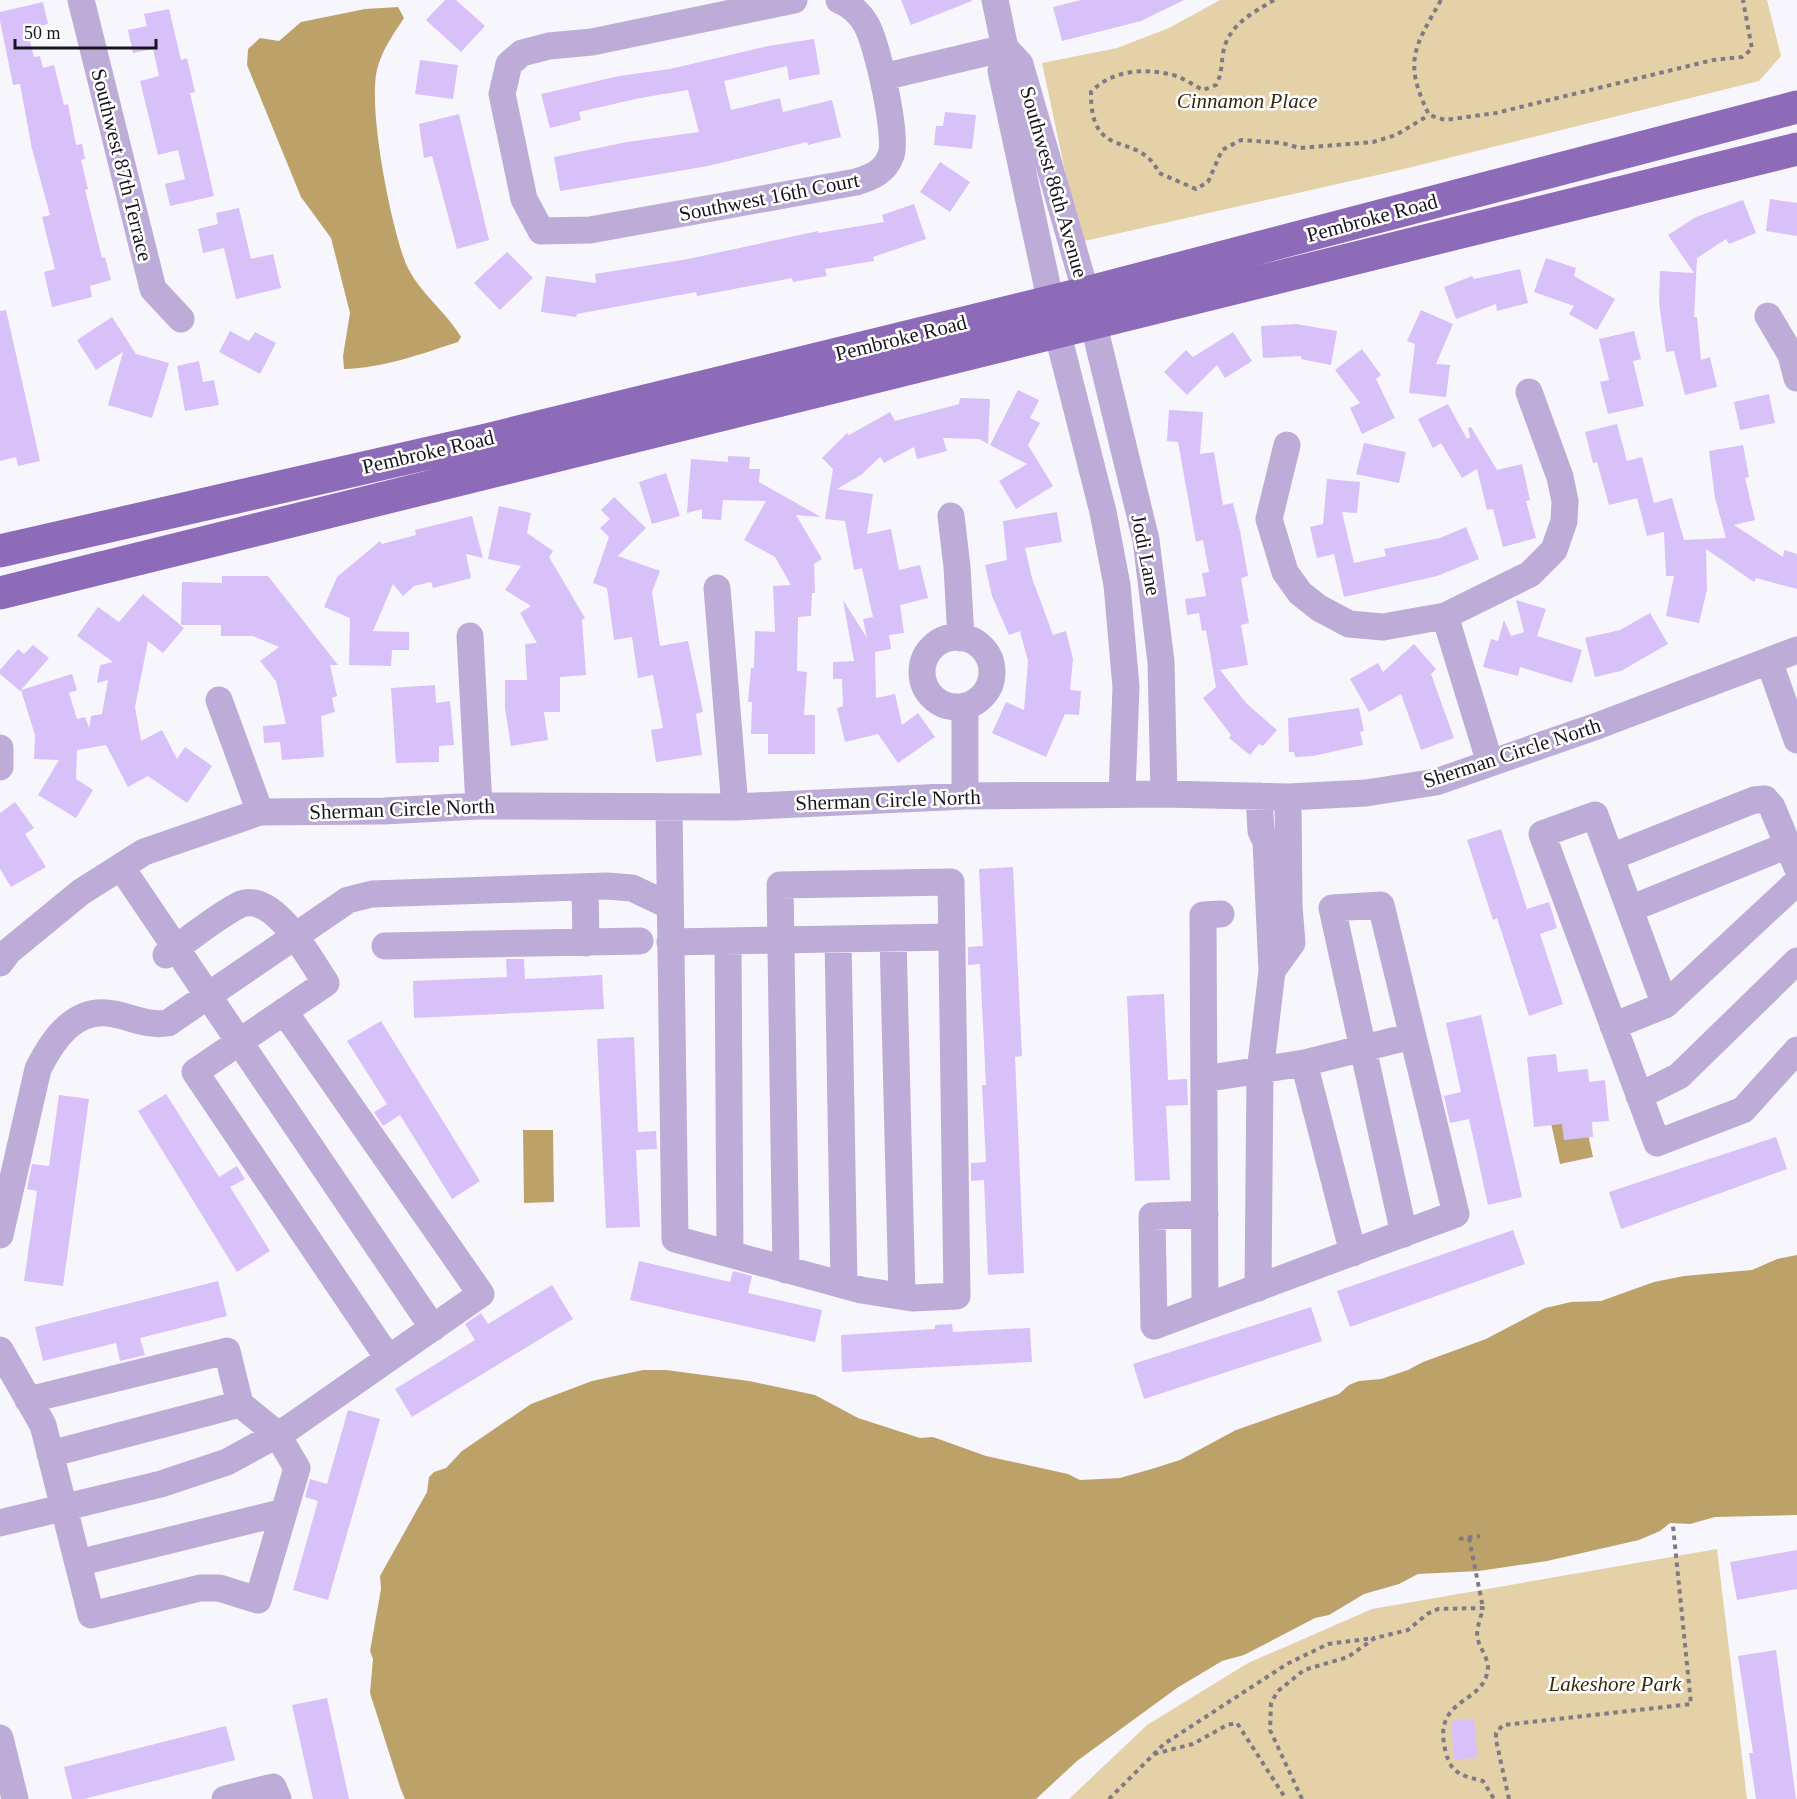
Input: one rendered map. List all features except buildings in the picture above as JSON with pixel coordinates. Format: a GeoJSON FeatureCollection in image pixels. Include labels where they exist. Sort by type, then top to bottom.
{"type":"FeatureCollection","features":[{"type":"Feature","properties":{"kind":"main road","name":"Pembroke Road"},"geometry":{"type":"LineString","coordinates":[[1089,308],[1797,107]]}},
{"type":"Feature","properties":{"kind":"main road","name":"Pembroke Road"},"geometry":{"type":"LineString","coordinates":[[0,551],[486,440],[1054,316],[1797,149]]}},
{"type":"Feature","properties":{"kind":"main road","name":"Pembroke Road"},"geometry":{"type":"LineString","coordinates":[[0,593],[1054,316]]}},
{"type":"Feature","properties":{"kind":"street","name":"Southwest 87th Terrace"},"geometry":{"type":"LineString","coordinates":[[81,0],[153,289],[182,319]]}},
{"type":"Feature","properties":{"kind":"street","name":"Southwest 16th Court"},"geometry":{"type":"LineString","coordinates":[[794,0],[592,42],[549,46],[522,53],[509,64],[502,94],[524,199],[541,231],[590,230],[872,177],[883,170],[892,154],[893,134],[883,77],[868,26],[857,12],[839,0]]}},
{"type":"Feature","properties":{"kind":"street","name":"Southwest 86th Avenue"},"geometry":{"type":"LineString","coordinates":[[995,0],[1005,48],[1000,71],[1054,316]]}},
{"type":"Feature","properties":{"kind":"street"},"geometry":{"type":"LineString","coordinates":[[883,77],[1005,48]]}},
{"type":"Feature","properties":{"kind":"street","name":"Southwest 86th Avenue"},"geometry":{"type":"LineString","coordinates":[[1005,48],[1020,64],[1089,308]]}},
{"type":"Feature","properties":{"kind":"street","name":"Jodi Lane"},"geometry":{"type":"LineString","coordinates":[[1089,308],[1146,540],[1161,662],[1164,794]]}},
{"type":"Feature","properties":{"kind":"street","name":"Jodi Lane"},"geometry":{"type":"LineString","coordinates":[[1054,316],[1103,512],[1117,585],[1126,687],[1122,794]]}},
{"type":"Feature","properties":{"kind":"street"},"geometry":{"type":"LineString","coordinates":[[1768,316],[1791,355],[1797,378]]}},
{"type":"Feature","properties":{"kind":"street"},"geometry":{"type":"LineString","coordinates":[[1287,445],[1269,519],[1285,572],[1300,593],[1319,608],[1348,624],[1383,627],[1445,615],[1530,574],[1554,550],[1564,522],[1565,501],[1560,477],[1529,392]]}},
{"type":"Feature","properties":{"kind":"street"},"geometry":{"type":"LineString","coordinates":[[951,516],[962,638]]}},
{"type":"Feature","properties":{"kind":"street"},"geometry":{"type":"LineString","coordinates":[[717,588],[735,807]]}},
{"type":"Feature","properties":{"kind":"street"},"geometry":{"type":"LineString","coordinates":[[1445,615],[1490,763]]}},
{"type":"Feature","properties":{"kind":"street"},"geometry":{"type":"LineString","coordinates":[[470,636],[479,806]]}},
{"type":"Feature","properties":{"kind":"street"},"geometry":{"type":"LineString","coordinates":[[962,638],[977,643],[986,652],[992,674],[984,695],[964,706],[942,704],[933,698],[922,678],[926,656],[933,646],[943,640],[962,638]]}},
{"type":"Feature","properties":{"kind":"street","name":"Sherman Circle North"},"geometry":{"type":"LineString","coordinates":[[3,949],[81,892],[144,852],[260,812],[384,811],[479,806],[735,807],[965,796],[1164,794],[1288,797],[1366,793],[1436,783],[1797,651]]}},
{"type":"Feature","properties":{"kind":"street"},"geometry":{"type":"LineString","coordinates":[[1769,661],[1797,740]]}},
{"type":"Feature","properties":{"kind":"street"},"geometry":{"type":"LineString","coordinates":[[219,700],[260,812]]}},
{"type":"Feature","properties":{"kind":"street"},"geometry":{"type":"LineString","coordinates":[[964,706],[965,796]]}},
{"type":"Feature","properties":{"kind":"street"},"geometry":{"type":"LineString","coordinates":[[0,748],[0,767]]}},
{"type":"Feature","properties":{"kind":"street"},"geometry":{"type":"LineString","coordinates":[[1258,1288],[1260,1072],[1272,971],[1266,842],[1261,831],[1259,796]]}},
{"type":"Feature","properties":{"kind":"street"},"geometry":{"type":"LineString","coordinates":[[1272,971],[1292,943],[1289,906],[1288,797]]}},
{"type":"Feature","properties":{"kind":"street"},"geometry":{"type":"LineString","coordinates":[[1611,857],[1754,800],[1765,799],[1772,807],[1794,875]]}},
{"type":"Feature","properties":{"kind":"street"},"geometry":{"type":"LineString","coordinates":[[669,807],[675,1239],[786,1270],[844,1285],[902,1296],[957,1296],[951,882],[780,885],[786,1270]]}},
{"type":"Feature","properties":{"kind":"street"},"geometry":{"type":"LineString","coordinates":[[1665,1005],[1595,815],[1542,834],[1657,1143],[1743,1110],[1797,1050]]}},
{"type":"Feature","properties":{"kind":"street"},"geometry":{"type":"LineString","coordinates":[[114,871],[161,951],[171,952],[193,973],[433,1328]]}},
{"type":"Feature","properties":{"kind":"street"},"geometry":{"type":"LineString","coordinates":[[1630,909],[1794,875]]}},
{"type":"Feature","properties":{"kind":"street"},"geometry":{"type":"LineString","coordinates":[[1614,1026],[1665,1005],[1794,875]]}},
{"type":"Feature","properties":{"kind":"street"},"geometry":{"type":"LineString","coordinates":[[0,1235],[38,1069],[50,1045],[69,1023],[93,1014],[112,1013],[152,1025],[168,1023],[348,900],[372,894],[585,887],[632,888],[670,906]]}},
{"type":"Feature","properties":{"kind":"street"},"geometry":{"type":"LineString","coordinates":[[585,887],[586,943]]}},
{"type":"Feature","properties":{"kind":"street"},"geometry":{"type":"LineString","coordinates":[[171,952],[241,904],[261,905],[276,913],[326,983],[195,1072],[388,1358]]}},
{"type":"Feature","properties":{"kind":"street"},"geometry":{"type":"LineString","coordinates":[[1205,1214],[1152,1216],[1154,1326],[1353,1253],[1404,1234],[1456,1214],[1381,905],[1332,908],[1404,1234]]}},
{"type":"Feature","properties":{"kind":"street"},"geometry":{"type":"LineString","coordinates":[[1205,1307],[1203,915],[1221,914]]}},
{"type":"Feature","properties":{"kind":"street"},"geometry":{"type":"LineString","coordinates":[[670,942],[952,937]]}},
{"type":"Feature","properties":{"kind":"street"},"geometry":{"type":"LineString","coordinates":[[893,938],[902,1296]]}},
{"type":"Feature","properties":{"kind":"street"},"geometry":{"type":"LineString","coordinates":[[838,939],[844,1285]]}},
{"type":"Feature","properties":{"kind":"street"},"geometry":{"type":"LineString","coordinates":[[385,946],[640,941]]}},
{"type":"Feature","properties":{"kind":"street"},"geometry":{"type":"LineString","coordinates":[[728,941],[730,1254]]}},
{"type":"Feature","properties":{"kind":"street"},"geometry":{"type":"LineString","coordinates":[[1639,1096],[1679,1076],[1797,961]]}},
{"type":"Feature","properties":{"kind":"street"},"geometry":{"type":"LineString","coordinates":[[0,1523],[161,1484],[227,1462],[277,1434],[481,1294],[284,1011]]}},
{"type":"Feature","properties":{"kind":"street"},"geometry":{"type":"LineString","coordinates":[[1204,1079],[1260,1072],[1305,1063],[1412,1036]]}},
{"type":"Feature","properties":{"kind":"street"},"geometry":{"type":"LineString","coordinates":[[1305,1063],[1353,1253]]}},
{"type":"Feature","properties":{"kind":"street"},"geometry":{"type":"LineString","coordinates":[[0,1350],[28,1400],[43,1425],[91,1615],[200,1588],[219,1588],[258,1600],[297,1468],[277,1434],[240,1404],[227,1351],[28,1400]]}},
{"type":"Feature","properties":{"kind":"street"},"geometry":{"type":"LineString","coordinates":[[51,1454],[240,1404]]}},
{"type":"Feature","properties":{"kind":"street"},"geometry":{"type":"LineString","coordinates":[[78,1563],[284,1512]]}},
{"type":"Feature","properties":{"kind":"street"},"geometry":{"type":"LineString","coordinates":[[0,1738],[15,1799]]}},
{"type":"Feature","properties":{"kind":"street"},"geometry":{"type":"LineString","coordinates":[[225,1799],[275,1793]]}},
{"type":"Feature","properties":{"kind":"path"},"geometry":{"type":"LineString","coordinates":[[1274,0],[1247,16],[1233,28],[1226,42],[1222,74],[1216,86],[1203,90],[1171,74],[1143,72],[1123,72],[1101,81],[1090,92],[1090,111],[1096,129],[1110,141],[1153,160],[1159,173],[1196,189],[1208,182],[1222,150],[1241,140],[1282,143],[1300,148],[1373,142],[1396,135],[1429,115]]}},
{"type":"Feature","properties":{"kind":"path"},"geometry":{"type":"LineString","coordinates":[[1441,0],[1417,43],[1413,68],[1417,90],[1429,115],[1445,120],[1496,112],[1713,60],[1742,57],[1752,49],[1743,0]]}},
{"type":"Feature","properties":{"kind":"path"},"geometry":{"type":"LineString","coordinates":[[1509,1799],[1496,1740],[1496,1733],[1503,1725],[1691,1704],[1673,1526]]}},
{"type":"Feature","properties":{"kind":"path"},"geometry":{"type":"LineString","coordinates":[[1460,1539],[1480,1536]]}},
{"type":"Feature","properties":{"kind":"path"},"geometry":{"type":"LineString","coordinates":[[1469,1538],[1483,1608],[1477,1639],[1486,1658],[1487,1676],[1483,1683],[1447,1716],[1443,1737],[1446,1756],[1453,1771],[1459,1775],[1483,1781],[1494,1799]]}},
{"type":"Feature","properties":{"kind":"path"},"geometry":{"type":"LineString","coordinates":[[1109,1799],[1153,1754],[1176,1735],[1308,1652],[1346,1640],[1375,1638],[1408,1630],[1426,1614],[1438,1609],[1483,1608]]}},
{"type":"Feature","properties":{"kind":"path"},"geometry":{"type":"LineString","coordinates":[[1302,1799],[1270,1730],[1271,1703],[1278,1691],[1304,1670],[1348,1657],[1375,1638]]}},
{"type":"Feature","properties":{"kind":"path"},"geometry":{"type":"LineString","coordinates":[[1153,1754],[1186,1747],[1237,1723],[1286,1799]]}},
{"type":"Feature","properties":{"kind":"green space","name":"Cinnamon Place"},"geometry":{"type":"Polygon","coordinates":[[[1220,0],[1767,0],[1781,56],[1759,81],[1404,169],[1080,242],[1042,63],[1117,48],[1169,28],[1220,0]]]}},
{"type":"Feature","properties":{"kind":"green space","name":"Lakeshore Park"},"geometry":{"type":"Polygon","coordinates":[[[1717,1549],[1747,1799],[1069,1799],[1147,1725],[1248,1663],[1372,1609],[1717,1549]]]}},
{"type":"Feature","properties":{"kind":"shaded area"},"geometry":{"type":"Polygon","coordinates":[[[398,7],[404,18],[383,53],[375,84],[378,135],[387,195],[400,246],[411,274],[461,337],[458,342],[402,360],[344,369],[343,356],[350,313],[331,238],[301,197],[247,65],[248,49],[260,38],[279,41],[301,22],[365,9],[398,7]]]}},
{"type":"Feature","properties":{"kind":"shaded area"},"geometry":{"type":"Polygon","coordinates":[[[1582,1107],[1593,1157],[1560,1164],[1549,1114],[1582,1107]]]}},
{"type":"Feature","properties":{"kind":"shaded area"},"geometry":{"type":"Polygon","coordinates":[[[523,1130],[553,1130],[554,1202],[524,1203],[523,1130]]]}},
{"type":"Feature","properties":{"kind":"shaded area"},"geometry":{"type":"Polygon","coordinates":[[[1797,1255],[1797,1515],[1715,1517],[1690,1524],[1670,1523],[1660,1531],[1639,1540],[1547,1561],[1479,1571],[1418,1574],[1399,1584],[1364,1594],[1329,1615],[1315,1618],[1244,1655],[1222,1661],[1177,1688],[1077,1761],[1036,1799],[405,1799],[400,1787],[370,1693],[373,1659],[370,1651],[381,1589],[380,1576],[427,1492],[429,1477],[434,1472],[446,1468],[462,1451],[531,1404],[592,1381],[643,1370],[666,1370],[749,1381],[815,1395],[858,1418],[920,1438],[933,1437],[986,1456],[1068,1474],[1080,1480],[1120,1478],[1180,1460],[1236,1430],[1339,1394],[1349,1385],[1359,1381],[1381,1379],[1486,1339],[1545,1308],[1571,1302],[1601,1301],[1654,1282],[1684,1276],[1752,1270],[1777,1259],[1797,1255]]]}}]}
